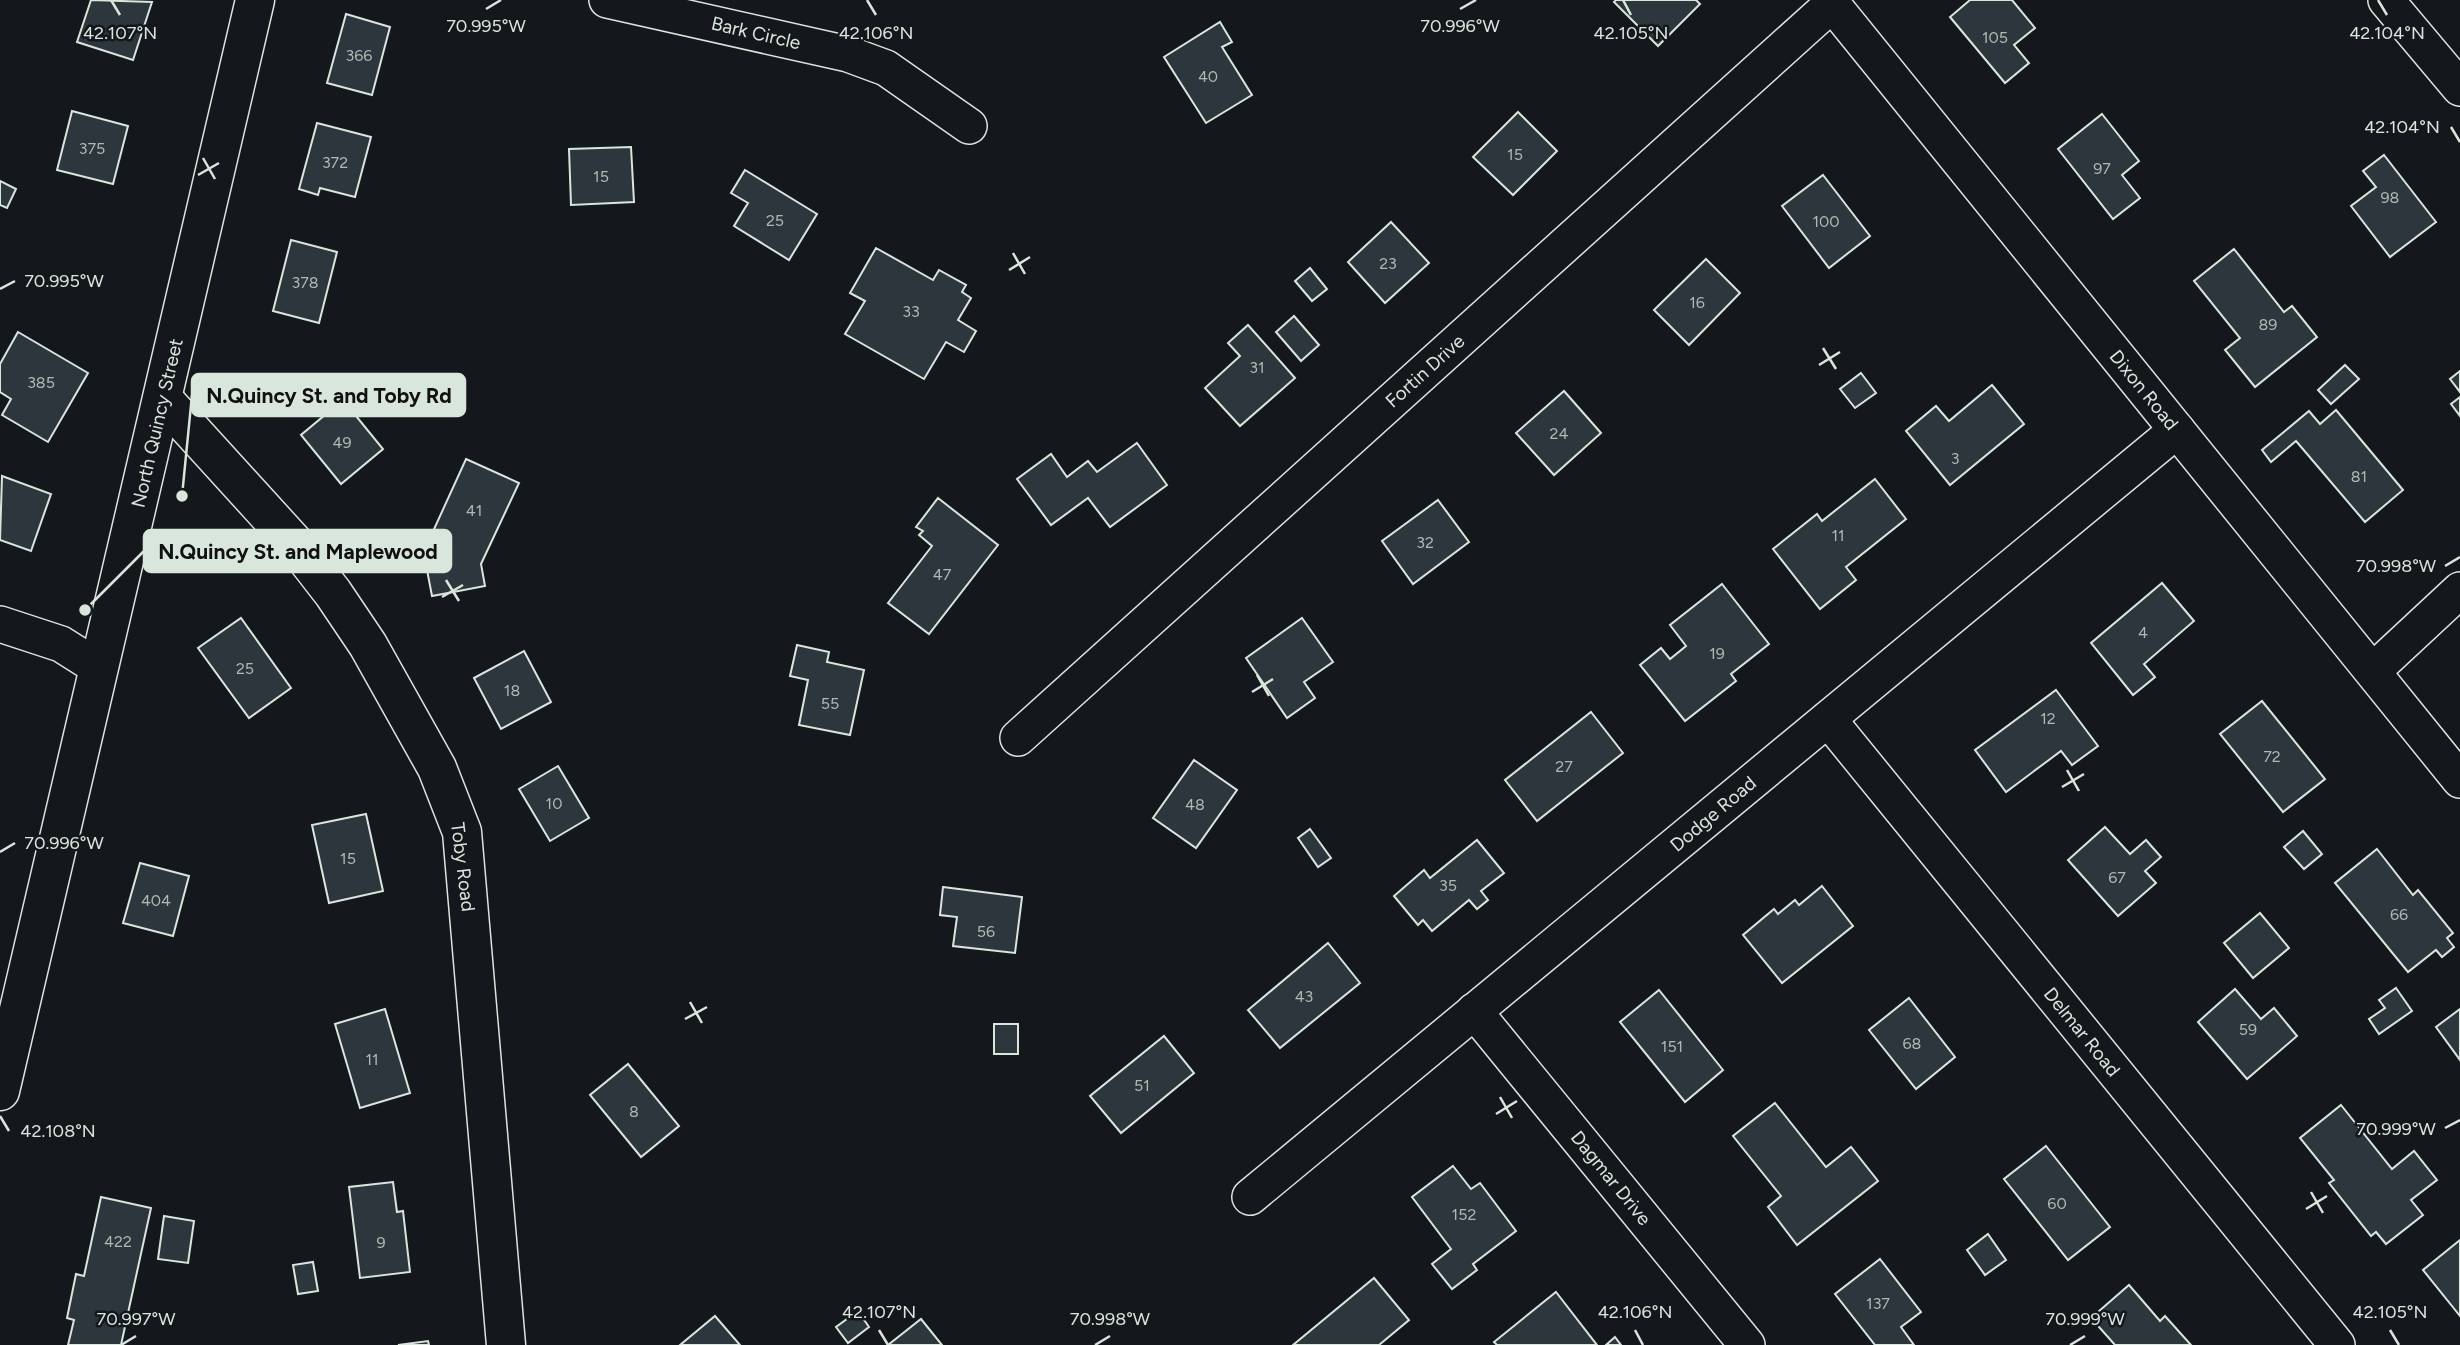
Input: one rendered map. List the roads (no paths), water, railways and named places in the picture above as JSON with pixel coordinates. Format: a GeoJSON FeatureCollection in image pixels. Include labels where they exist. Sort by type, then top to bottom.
{"type":"FeatureCollection","features":[{"type":"Feature","properties":{"kind":"main road","name":"North Quincy Street"},"geometry":{"type":"LineString","coordinates":[[0,1091],[254,0]]}},
{"type":"Feature","properties":{"kind":"main road","name":"Toby Road"},"geometry":{"type":"LineString","coordinates":[[163,399],[295,544],[333,593],[368,645],[452,800],[463,832],[506,1345]]}},
{"type":"Feature","properties":{"kind":"street","name":"Bark Circle"},"geometry":{"type":"LineString","coordinates":[[607,0],[848,54],[886,68],[968,126]]}},
{"type":"Feature","properties":{"kind":"street"},"geometry":{"type":"LineString","coordinates":[[2386,0],[2460,88]]}},
{"type":"Feature","properties":{"kind":"street","name":"Dixon Road"},"geometry":{"type":"LineString","coordinates":[[1830,2],[2460,780]]}},
{"type":"Feature","properties":{"kind":"street","name":"Fortin Drive"},"geometry":{"type":"LineString","coordinates":[[1018,738],[1830,2]]}},
{"type":"Feature","properties":{"kind":"street","name":"Dodge Road"},"geometry":{"type":"LineString","coordinates":[[1250,1197],[2177,430]]}},
{"type":"Feature","properties":{"kind":"street"},"geometry":{"type":"LineString","coordinates":[[2373,671],[2460,590]]}},
{"type":"Feature","properties":{"kind":"street"},"geometry":{"type":"LineString","coordinates":[[0,624],[61,644],[99,667]]}},
{"type":"Feature","properties":{"kind":"street","name":"Delmar Road"},"geometry":{"type":"LineString","coordinates":[[1828,719],[2337,1345]]}},
{"type":"Feature","properties":{"kind":"street","name":"Dagmar Drive"},"geometry":{"type":"LineString","coordinates":[[1474,1011],[1747,1345]]}},
{"type":"Feature","properties":{"kind":"place","name":"N.Quincy St. and Toby Rd"},"geometry":{"type":"Point","coordinates":[182,496]}},
{"type":"Feature","properties":{"kind":"place","name":"N.Quincy St. and Maplewood"},"geometry":{"type":"Point","coordinates":[85,610]}}]}
